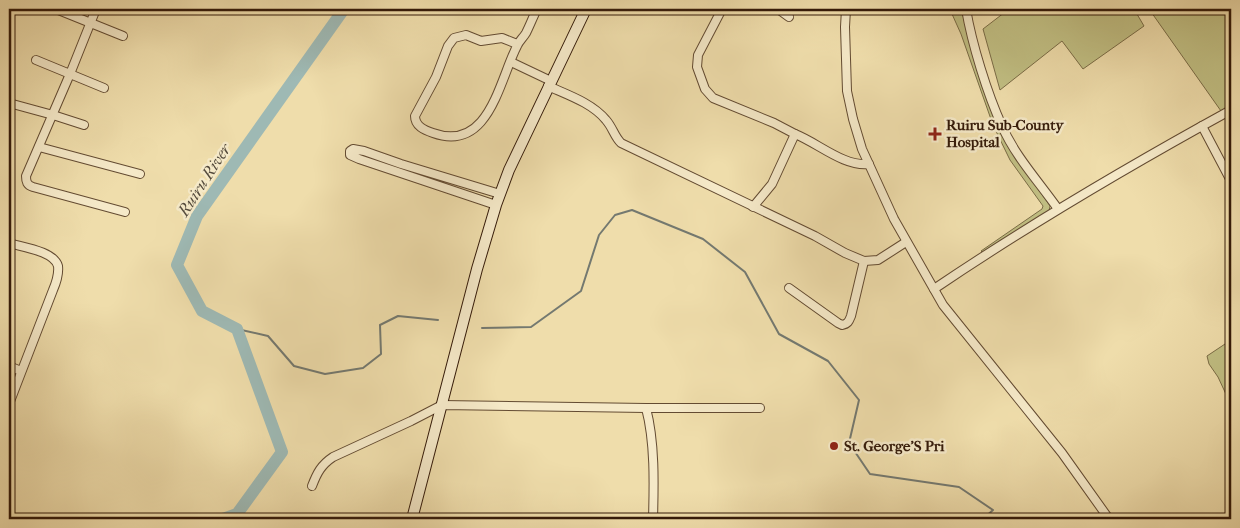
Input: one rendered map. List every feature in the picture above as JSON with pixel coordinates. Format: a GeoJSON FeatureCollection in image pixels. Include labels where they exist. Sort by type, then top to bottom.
{"type":"FeatureCollection","features":[{"type":"Feature","properties":{"kind":"main road"},"geometry":{"type":"LineString","coordinates":[[412,519],[477,269],[496,205],[509,170],[586,9]]}},
{"type":"Feature","properties":{"kind":"street"},"geometry":{"type":"LineString","coordinates":[[56,9],[123,36]]}},
{"type":"Feature","properties":{"kind":"street"},"geometry":{"type":"LineString","coordinates":[[96,9],[26,176],[28,185],[125,212]]}},
{"type":"Feature","properties":{"kind":"street"},"geometry":{"type":"LineString","coordinates":[[517,44],[502,38],[481,41],[466,35],[454,38],[448,46],[436,77],[415,116],[415,121],[424,130],[445,136],[458,136],[475,130],[486,115],[511,62],[517,44],[527,31],[537,9]]}},
{"type":"Feature","properties":{"kind":"street"},"geometry":{"type":"LineString","coordinates":[[722,9],[698,56],[697,67],[705,89],[713,98],[774,123],[845,160],[856,164],[869,164]]}},
{"type":"Feature","properties":{"kind":"street"},"geometry":{"type":"LineString","coordinates":[[778,9],[789,17]]}},
{"type":"Feature","properties":{"kind":"street"},"geometry":{"type":"LineString","coordinates":[[846,9],[847,91],[853,120],[886,204],[906,242],[955,320],[1062,453],[1108,519]]}},
{"type":"Feature","properties":{"kind":"street"},"geometry":{"type":"LineString","coordinates":[[966,9],[980,64],[1002,127],[1018,154],[1058,209]]}},
{"type":"Feature","properties":{"kind":"street"},"geometry":{"type":"LineString","coordinates":[[36,60],[104,88]]}},
{"type":"Feature","properties":{"kind":"street"},"geometry":{"type":"LineString","coordinates":[[511,62],[598,112],[611,126],[614,136],[621,144],[638,150],[815,236],[845,253],[864,261],[878,260],[906,242]]}},
{"type":"Feature","properties":{"kind":"street"},"geometry":{"type":"LineString","coordinates":[[9,103],[84,125]]}},
{"type":"Feature","properties":{"kind":"street"},"geometry":{"type":"LineString","coordinates":[[934,289],[1110,177],[1231,110]]}},
{"type":"Feature","properties":{"kind":"street"},"geometry":{"type":"LineString","coordinates":[[1202,126],[1231,181]]}},
{"type":"Feature","properties":{"kind":"street"},"geometry":{"type":"LineString","coordinates":[[753,207],[772,184],[796,134]]}},
{"type":"Feature","properties":{"kind":"street"},"geometry":{"type":"LineString","coordinates":[[39,147],[140,174]]}},
{"type":"Feature","properties":{"kind":"street"},"geometry":{"type":"LineString","coordinates":[[496,205],[353,157],[350,155],[350,151],[353,149],[364,151],[500,194]]}},
{"type":"Feature","properties":{"kind":"street"},"geometry":{"type":"LineString","coordinates":[[458,193],[462,182]]}},
{"type":"Feature","properties":{"kind":"street"},"geometry":{"type":"LineString","coordinates":[[9,243],[44,253],[53,258],[58,265],[58,273],[53,290],[20,371],[9,404]]}},
{"type":"Feature","properties":{"kind":"street"},"geometry":{"type":"LineString","coordinates":[[789,288],[838,323],[845,325],[851,316],[864,261]]}},
{"type":"Feature","properties":{"kind":"street"},"geometry":{"type":"LineString","coordinates":[[9,366],[20,371]]}},
{"type":"Feature","properties":{"kind":"street"},"geometry":{"type":"LineString","coordinates":[[312,486],[319,469],[333,457],[412,422],[442,405],[760,408]]}},
{"type":"Feature","properties":{"kind":"street"},"geometry":{"type":"LineString","coordinates":[[646,408],[650,426],[653,468],[653,519]]}},
{"type":"Feature","properties":{"kind":"shaded area"},"geometry":{"type":"Polygon","coordinates":[[[937,9],[961,9],[983,83],[1009,148],[1050,206],[1049,211],[983,253],[981,251],[1042,209],[1043,206],[1010,160],[993,125],[961,34],[952,14],[937,9]]]}},
{"type":"Feature","properties":{"kind":"shaded area"},"geometry":{"type":"Polygon","coordinates":[[[1009,9],[1016,14],[1021,9],[1134,9],[1144,26],[1083,69],[1062,41],[1000,90],[983,29],[1009,9]]]}},
{"type":"Feature","properties":{"kind":"shaded area"},"geometry":{"type":"Polygon","coordinates":[[[1149,9],[1231,9],[1231,105],[1221,111],[1149,9]]]}},
{"type":"Feature","properties":{"kind":"shaded area"},"geometry":{"type":"Polygon","coordinates":[[[1231,340],[1231,405],[1218,377],[1209,364],[1207,356],[1231,340]]]}},
{"type":"Feature","properties":{"kind":"waterway","name":"Ruiru River"},"geometry":{"type":"LineString","coordinates":[[223,519],[237,514],[282,452],[237,329],[202,311],[177,265],[197,216],[344,9]]}},
{"type":"Feature","properties":{"kind":"waterway"},"geometry":{"type":"LineString","coordinates":[[482,328],[531,327],[581,291],[599,235],[615,215],[632,210],[703,239],[745,272],[779,334],[828,361],[859,400],[849,443],[870,474],[959,487],[993,510],[983,519]]}},
{"type":"Feature","properties":{"kind":"waterway"},"geometry":{"type":"LineString","coordinates":[[237,329],[268,336],[294,366],[325,374],[363,368],[381,354],[380,325],[398,316],[438,320]]}},
{"type":"Feature","properties":{"kind":"place","name":"Ruiru Sub-County Hospital"},"geometry":{"type":"Point","coordinates":[935,134]}},
{"type":"Feature","properties":{"kind":"place","name":"St. George'S Pri"},"geometry":{"type":"Point","coordinates":[834,446]}}]}
